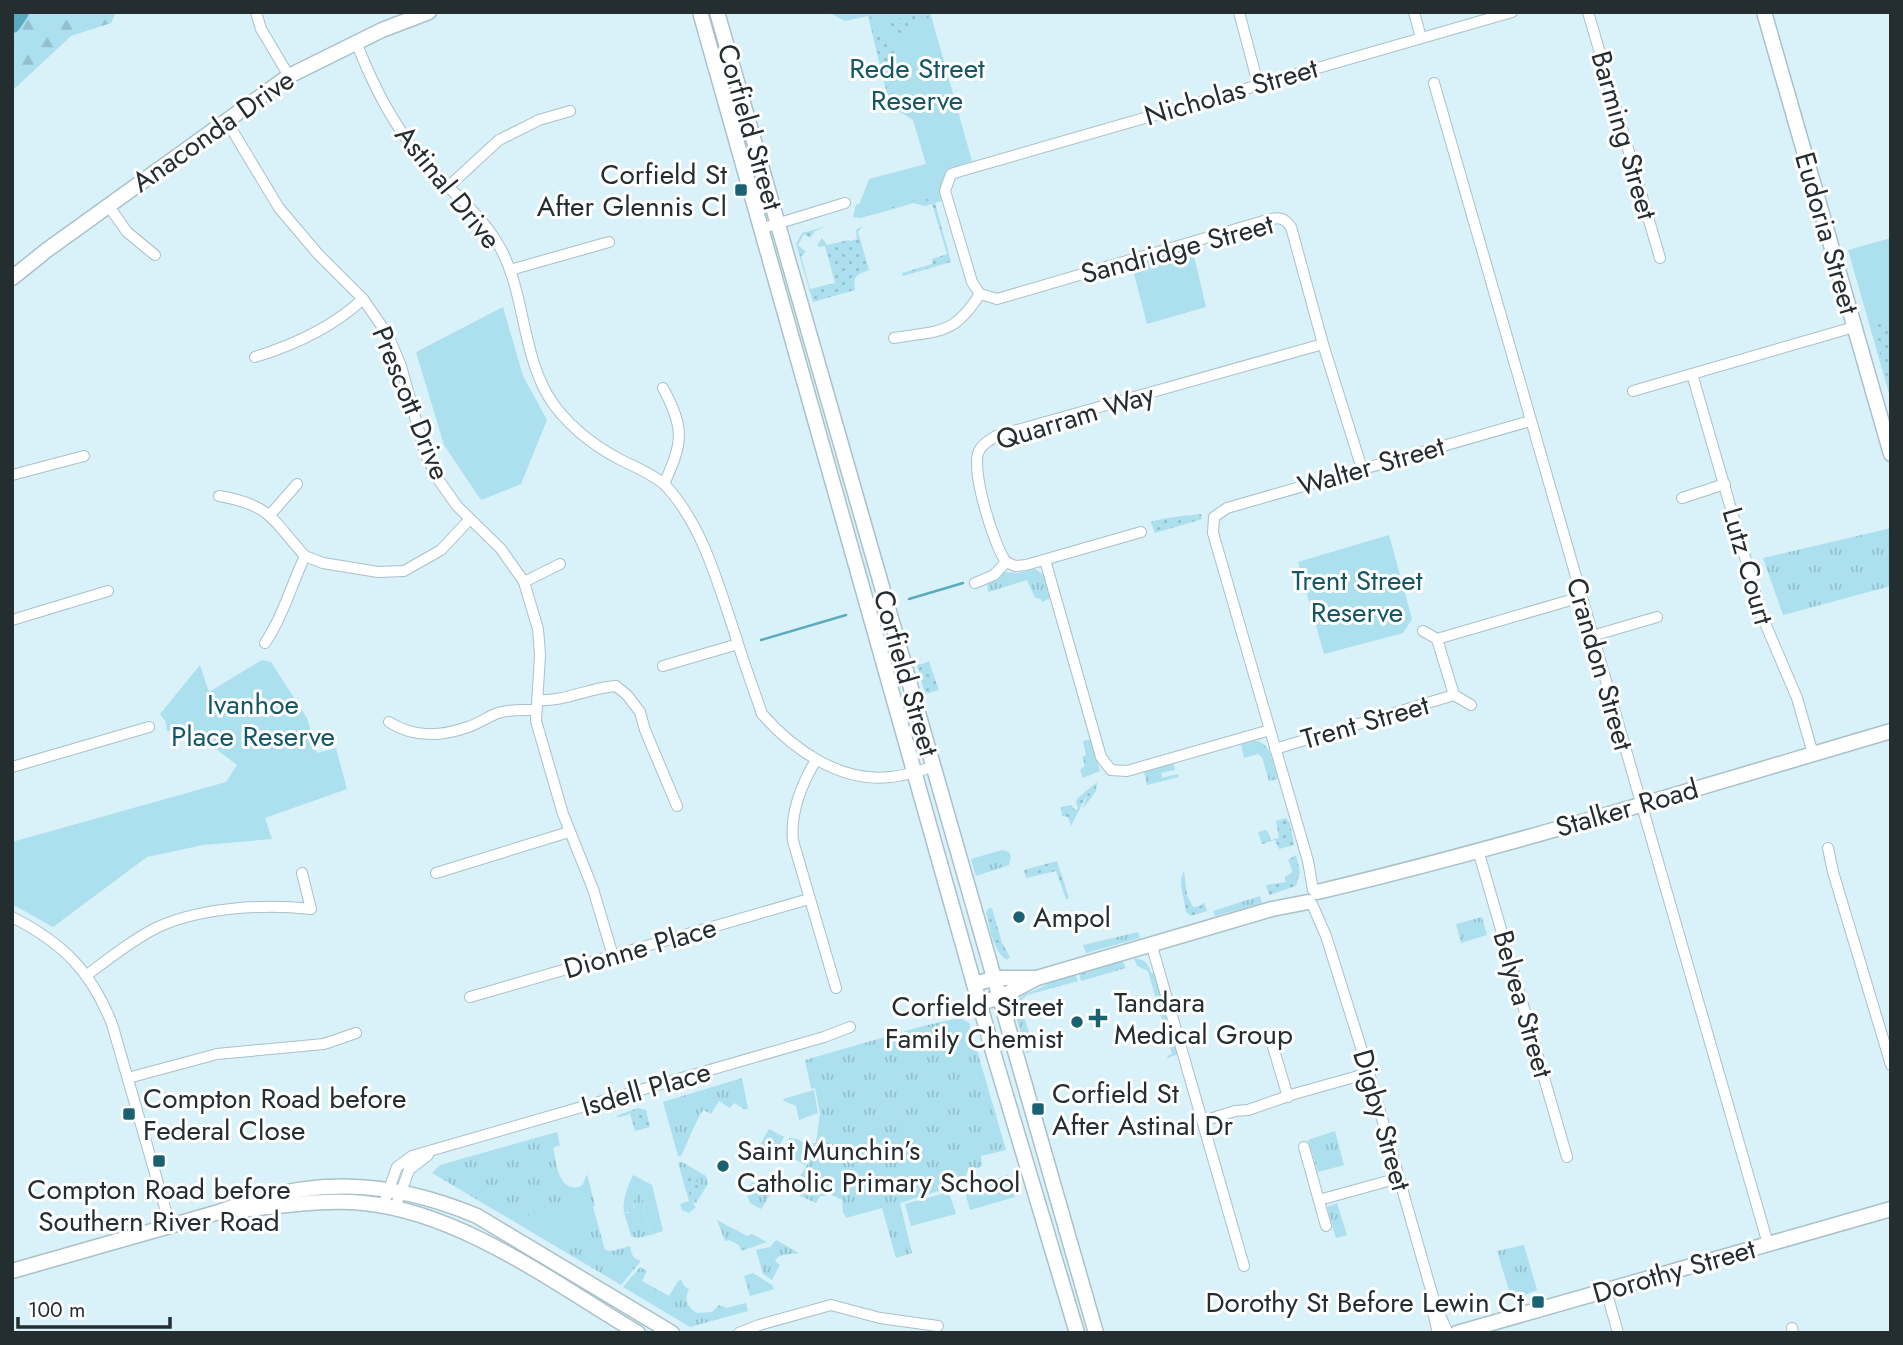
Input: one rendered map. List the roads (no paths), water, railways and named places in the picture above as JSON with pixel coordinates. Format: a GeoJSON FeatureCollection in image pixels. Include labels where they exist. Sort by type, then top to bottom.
{"type":"FeatureCollection","features":[{"type":"Feature","properties":{"kind":"main road","name":"Anaconda Drive"},"geometry":{"type":"LineString","coordinates":[[12,278],[108,205],[289,76],[406,16],[429,12]]}},
{"type":"Feature","properties":{"kind":"main road","name":"Corfield Street"},"geometry":{"type":"LineString","coordinates":[[700,12],[974,984],[1077,1333]]}},
{"type":"Feature","properties":{"kind":"main road","name":"Corfield Street"},"geometry":{"type":"LineString","coordinates":[[717,12],[1096,1333]]}},
{"type":"Feature","properties":{"kind":"main road","name":"Eudoria Street"},"geometry":{"type":"LineString","coordinates":[[1764,12],[1891,454]]}},
{"type":"Feature","properties":{"kind":"main road","name":"Stalker Road"},"geometry":{"type":"LineString","coordinates":[[980,1003],[1001,997],[1037,978],[1152,943],[1891,731]]}},
{"type":"Feature","properties":{"kind":"main road","name":"Stalker Road"},"geometry":{"type":"LineString","coordinates":[[974,984],[996,978],[1037,978]]}},
{"type":"Feature","properties":{"kind":"main road"},"geometry":{"type":"LineString","coordinates":[[12,1270],[219,1212],[248,1200],[340,1186],[394,1190],[447,1204],[477,1216],[672,1333]]}},
{"type":"Feature","properties":{"kind":"main road"},"geometry":{"type":"LineString","coordinates":[[219,1212],[325,1202],[389,1207],[446,1223],[489,1243],[638,1333]]}},
{"type":"Feature","properties":{"kind":"main road","name":"Dorothy Street"},"geometry":{"type":"LineString","coordinates":[[1458,1333],[1891,1209]]}},
{"type":"Feature","properties":{"kind":"street"},"geometry":{"type":"LineString","coordinates":[[257,12],[261,29],[289,76]]}},
{"type":"Feature","properties":{"kind":"street"},"geometry":{"type":"LineString","coordinates":[[1239,12],[1258,84]]}},
{"type":"Feature","properties":{"kind":"street"},"geometry":{"type":"LineString","coordinates":[[1414,12],[1421,38]]}},
{"type":"Feature","properties":{"kind":"street","name":"Nicholas Street"},"geometry":{"type":"LineString","coordinates":[[980,294],[972,282],[946,191],[951,174],[1511,12]]}},
{"type":"Feature","properties":{"kind":"street","name":"Barming Street"},"geometry":{"type":"LineString","coordinates":[[1588,12],[1660,258]]}},
{"type":"Feature","properties":{"kind":"street","name":"Astinal Drive"},"geometry":{"type":"LineString","coordinates":[[356,42],[374,87],[399,129],[422,159],[479,216],[497,242],[510,270],[536,369],[547,394],[564,418],[612,456],[664,484],[686,511],[715,575],[762,714],[777,731],[816,760],[840,771],[864,777],[889,778],[932,767]]}},
{"type":"Feature","properties":{"kind":"street","name":"Crandon Street"},"geometry":{"type":"LineString","coordinates":[[1434,83],[1768,1244]]}},
{"type":"Feature","properties":{"kind":"street"},"geometry":{"type":"LineString","coordinates":[[449,186],[499,140],[539,120],[570,111]]}},
{"type":"Feature","properties":{"kind":"street","name":"Prescott Drive"},"geometry":{"type":"LineString","coordinates":[[226,120],[279,208],[318,254],[363,299],[388,335],[401,366],[430,462],[438,479],[457,506],[501,549],[524,582],[538,629],[540,655],[536,705],[539,733],[569,832],[593,889],[613,956]]}},
{"type":"Feature","properties":{"kind":"street"},"geometry":{"type":"LineString","coordinates":[[760,229],[845,203]]}},
{"type":"Feature","properties":{"kind":"street"},"geometry":{"type":"LineString","coordinates":[[108,205],[127,232],[155,255]]}},
{"type":"Feature","properties":{"kind":"street","name":"Sandridge Street"},"geometry":{"type":"LineString","coordinates":[[980,294],[989,298],[1005,298],[1266,220],[1281,218],[1291,227],[1323,344],[1362,469]]}},
{"type":"Feature","properties":{"kind":"street"},"geometry":{"type":"LineString","coordinates":[[510,270],[609,242]]}},
{"type":"Feature","properties":{"kind":"street"},"geometry":{"type":"LineString","coordinates":[[894,338],[951,327],[967,313],[980,294]]}},
{"type":"Feature","properties":{"kind":"street"},"geometry":{"type":"LineString","coordinates":[[255,357],[310,336],[363,299]]}},
{"type":"Feature","properties":{"kind":"street"},"geometry":{"type":"LineString","coordinates":[[1633,391],[1854,327]]}},
{"type":"Feature","properties":{"kind":"street","name":"Quarram Way"},"geometry":{"type":"LineString","coordinates":[[1006,562],[999,550],[976,472],[979,450],[987,442],[996,436],[1323,344]]}},
{"type":"Feature","properties":{"kind":"street","name":"Lutz Court"},"geometry":{"type":"LineString","coordinates":[[1692,374],[1762,616],[1797,698],[1813,754]]}},
{"type":"Feature","properties":{"kind":"street"},"geometry":{"type":"LineString","coordinates":[[663,388],[676,413],[680,433],[677,455],[664,484]]}},
{"type":"Feature","properties":{"kind":"street","name":"Walter Street"},"geometry":{"type":"LineString","coordinates":[[1214,517],[1227,508],[1530,421]]}},
{"type":"Feature","properties":{"kind":"street"},"geometry":{"type":"LineString","coordinates":[[12,475],[84,456]]}},
{"type":"Feature","properties":{"kind":"street"},"geometry":{"type":"LineString","coordinates":[[270,515],[297,484]]}},
{"type":"Feature","properties":{"kind":"street"},"geometry":{"type":"LineString","coordinates":[[1682,498],[1725,484]]}},
{"type":"Feature","properties":{"kind":"street"},"geometry":{"type":"LineString","coordinates":[[219,496],[244,500],[270,515],[305,556],[323,564],[379,572],[404,572],[441,550],[470,519]]}},
{"type":"Feature","properties":{"kind":"street","name":"Digby Street"},"geometry":{"type":"LineString","coordinates":[[1214,517],[1213,533],[1270,730],[1313,897],[1324,920],[1325,936],[1435,1304],[1448,1333]]}},
{"type":"Feature","properties":{"kind":"street"},"geometry":{"type":"LineString","coordinates":[[975,583],[998,572],[1006,562],[1015,566],[1026,565],[1141,532]]}},
{"type":"Feature","properties":{"kind":"street"},"geometry":{"type":"LineString","coordinates":[[265,643],[280,621],[289,589],[305,556]]}},
{"type":"Feature","properties":{"kind":"street"},"geometry":{"type":"LineString","coordinates":[[1045,560],[1101,757],[1111,769],[1127,771],[1270,730]]}},
{"type":"Feature","properties":{"kind":"street"},"geometry":{"type":"LineString","coordinates":[[524,582],[560,565]]}},
{"type":"Feature","properties":{"kind":"street"},"geometry":{"type":"LineString","coordinates":[[12,620],[108,591]]}},
{"type":"Feature","properties":{"kind":"street"},"geometry":{"type":"LineString","coordinates":[[1423,631],[1437,639],[1581,597]]}},
{"type":"Feature","properties":{"kind":"street"},"geometry":{"type":"LineString","coordinates":[[1592,636],[1657,617]]}},
{"type":"Feature","properties":{"kind":"street","name":"Trent Street"},"geometry":{"type":"LineString","coordinates":[[1437,639],[1454,695],[1471,705]]}},
{"type":"Feature","properties":{"kind":"street"},"geometry":{"type":"LineString","coordinates":[[663,666],[738,644]]}},
{"type":"Feature","properties":{"kind":"street"},"geometry":{"type":"LineString","coordinates":[[389,722],[412,734],[432,735],[469,727],[510,710],[616,686],[640,712],[677,806]]}},
{"type":"Feature","properties":{"kind":"street","name":"Trent Street"},"geometry":{"type":"LineString","coordinates":[[1275,749],[1454,695]]}},
{"type":"Feature","properties":{"kind":"street"},"geometry":{"type":"LineString","coordinates":[[12,767],[149,727]]}},
{"type":"Feature","properties":{"kind":"street"},"geometry":{"type":"LineString","coordinates":[[816,760],[796,802],[791,821],[793,841],[836,988]]}},
{"type":"Feature","properties":{"kind":"street"},"geometry":{"type":"LineString","coordinates":[[436,873],[569,832]]}},
{"type":"Feature","properties":{"kind":"street"},"geometry":{"type":"LineString","coordinates":[[1828,848],[1891,1065]]}},
{"type":"Feature","properties":{"kind":"street","name":"Belyea Street"},"geometry":{"type":"LineString","coordinates":[[1478,850],[1567,1157]]}},
{"type":"Feature","properties":{"kind":"street"},"geometry":{"type":"LineString","coordinates":[[87,975],[157,928],[198,913],[285,906],[312,909],[302,873]]}},
{"type":"Feature","properties":{"kind":"street","name":"Dionne Place"},"geometry":{"type":"LineString","coordinates":[[470,997],[810,899]]}},
{"type":"Feature","properties":{"kind":"street"},"geometry":{"type":"LineString","coordinates":[[12,917],[67,952],[87,975],[102,999],[113,1024],[170,1226]]}},
{"type":"Feature","properties":{"kind":"street"},"geometry":{"type":"LineString","coordinates":[[1152,943],[1244,1266]]}},
{"type":"Feature","properties":{"kind":"street","name":"Isdell Place"},"geometry":{"type":"LineString","coordinates":[[389,1207],[401,1162],[412,1156],[824,1037],[850,1027]]}},
{"type":"Feature","properties":{"kind":"street"},"geometry":{"type":"LineString","coordinates":[[128,1078],[217,1054],[324,1044],[356,1033]]}},
{"type":"Feature","properties":{"kind":"street"},"geometry":{"type":"LineString","coordinates":[[1271,1040],[1288,1097]]}},
{"type":"Feature","properties":{"kind":"street"},"geometry":{"type":"LineString","coordinates":[[1203,1121],[1368,1073]]}},
{"type":"Feature","properties":{"kind":"street"},"geometry":{"type":"LineString","coordinates":[[1304,1147],[1326,1226]]}},
{"type":"Feature","properties":{"kind":"street"},"geometry":{"type":"LineString","coordinates":[[1319,1200],[1399,1178]]}},
{"type":"Feature","properties":{"kind":"street"},"geometry":{"type":"LineString","coordinates":[[1606,1290],[1618,1333]]}},
{"type":"Feature","properties":{"kind":"street","name":"Digby Street"},"geometry":{"type":"LineString","coordinates":[[1435,1304],[1433,1312],[1438,1333]]}},
{"type":"Feature","properties":{"kind":"street"},"geometry":{"type":"LineString","coordinates":[[739,1333],[758,1325],[831,1305],[880,1318],[939,1326]]}},
{"type":"Feature","properties":{"kind":"waterway"},"geometry":{"type":"LineString","coordinates":[[12,24],[20,12]]}},
{"type":"Feature","properties":{"kind":"waterway"},"geometry":{"type":"LineString","coordinates":[[909,599],[963,583]]}},
{"type":"Feature","properties":{"kind":"waterway"},"geometry":{"type":"LineString","coordinates":[[761,640],[846,615]]}},
{"type":"Feature","properties":{"kind":"place","name":"Corfield St After Glennis Cl"},"geometry":{"type":"Point","coordinates":[741,190]}},
{"type":"Feature","properties":{"kind":"place","name":"Ampol"},"geometry":{"type":"Point","coordinates":[1019,917]}},
{"type":"Feature","properties":{"kind":"place","name":"Tandara Medical Group"},"geometry":{"type":"Point","coordinates":[1098,1018]}},
{"type":"Feature","properties":{"kind":"place","name":"Corfield Street Family Chemist"},"geometry":{"type":"Point","coordinates":[1077,1022]}},
{"type":"Feature","properties":{"kind":"place","name":"Corfield St After Astinal Dr"},"geometry":{"type":"Point","coordinates":[1038,1109]}},
{"type":"Feature","properties":{"kind":"place","name":"Compton Road before Federal Close"},"geometry":{"type":"Point","coordinates":[129,1114]}},
{"type":"Feature","properties":{"kind":"place","name":"Compton Road before Southern River Road"},"geometry":{"type":"Point","coordinates":[159,1161]}},
{"type":"Feature","properties":{"kind":"place","name":"Saint Munchin’s Catholic Primary School"},"geometry":{"type":"Point","coordinates":[723,1166]}},
{"type":"Feature","properties":{"kind":"place","name":"Dorothy St Before Lewin Ct"},"geometry":{"type":"Point","coordinates":[1538,1302]}},
{"type":"Feature","properties":{"kind":"park label","name":"Rede Street Reserve"},"geometry":{"type":"Point","coordinates":[917,84]}},
{"type":"Feature","properties":{"kind":"park label","name":"Trent Street Reserve"},"geometry":{"type":"Point","coordinates":[1357,596]}},
{"type":"Feature","properties":{"kind":"park label","name":"Ivanhoe Place Reserve"},"geometry":{"type":"Point","coordinates":[253,720]}}]}
